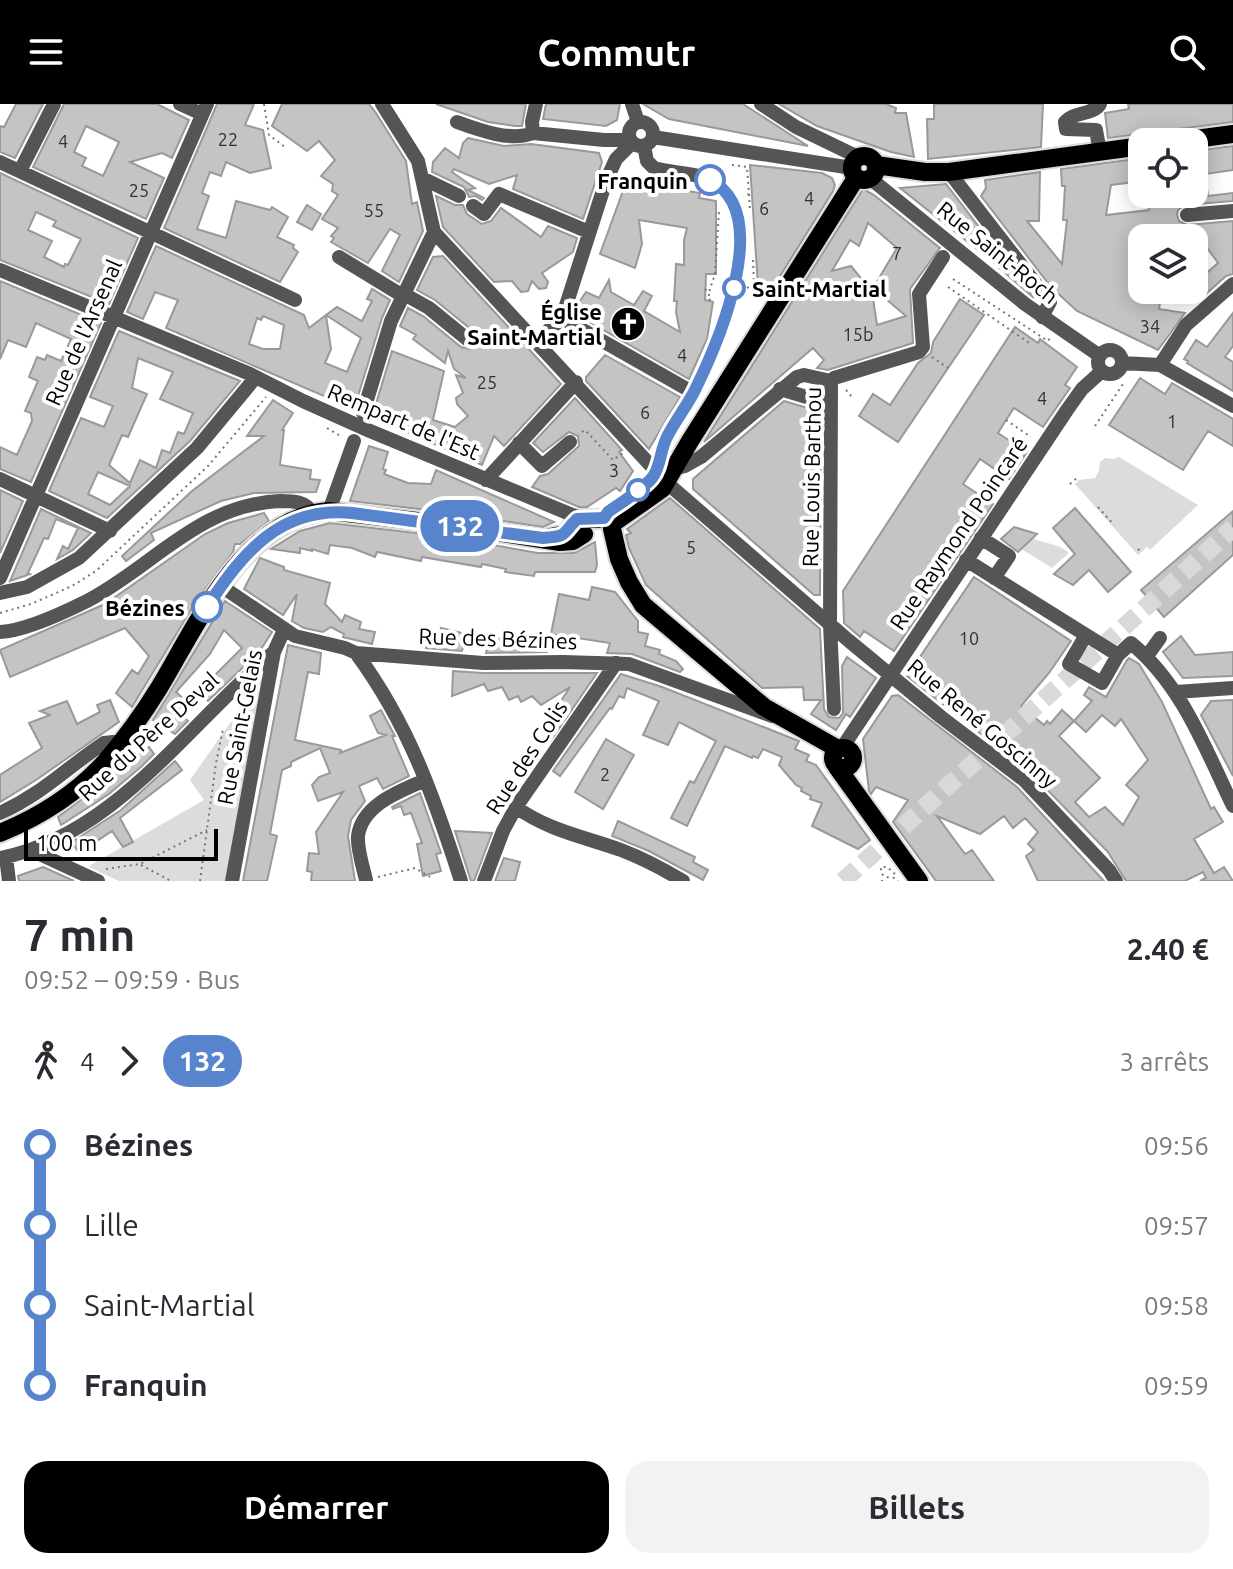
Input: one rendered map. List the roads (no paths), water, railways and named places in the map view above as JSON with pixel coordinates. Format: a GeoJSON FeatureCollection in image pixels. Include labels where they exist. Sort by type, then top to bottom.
{"type":"FeatureCollection","features":[{"type":"Feature","properties":{"kind":"main road"},"geometry":{"type":"LineString","coordinates":[[1208,137],[1233,134]]}},
{"type":"Feature","properties":{"kind":"main road"},"geometry":{"type":"LineString","coordinates":[[0,833],[50,807],[88,778],[119,744],[157,691],[221,586],[257,544],[281,528],[320,512],[569,542],[652,498],[863,169],[949,172],[1128,148]]}},
{"type":"Feature","properties":{"kind":"main road"},"geometry":{"type":"LineString","coordinates":[[594,527],[619,559],[643,605],[742,690],[842,757],[860,800],[919,881]]}},
{"type":"Feature","properties":{"kind":"street"},"geometry":{"type":"LineString","coordinates":[[20,171],[54,104]]}},
{"type":"Feature","properties":{"kind":"street"},"geometry":{"type":"LineString","coordinates":[[180,104],[204,109]]}},
{"type":"Feature","properties":{"kind":"street"},"geometry":{"type":"LineString","coordinates":[[363,413],[391,321],[434,232],[422,178],[411,147],[382,104]]}},
{"type":"Feature","properties":{"kind":"street"},"geometry":{"type":"LineString","coordinates":[[533,133],[536,104]]}},
{"type":"Feature","properties":{"kind":"street"},"geometry":{"type":"LineString","coordinates":[[632,104],[638,122]]}},
{"type":"Feature","properties":{"kind":"street","name":"Rue Saint-Roch"},"geometry":{"type":"LineString","coordinates":[[761,104],[863,169],[1101,364]]}},
{"type":"Feature","properties":{"kind":"street"},"geometry":{"type":"LineString","coordinates":[[1100,104],[1095,110],[1065,122],[1066,129],[1096,130],[1100,152]]}},
{"type":"Feature","properties":{"kind":"street","name":"Rue de l'Arsenal"},"geometry":{"type":"LineString","coordinates":[[0,578],[204,109]]}},
{"type":"Feature","properties":{"kind":"street"},"geometry":{"type":"LineString","coordinates":[[457,122],[481,131],[524,137],[533,133],[640,141],[863,169]]}},
{"type":"Feature","properties":{"kind":"street"},"geometry":{"type":"LineString","coordinates":[[638,122],[630,130],[640,141],[647,161],[654,168],[710,180],[726,192],[738,219],[736,283],[694,393],[666,439],[666,474],[701,457],[797,377],[804,375],[831,381]]}},
{"type":"Feature","properties":{"kind":"street"},"geometry":{"type":"LineString","coordinates":[[537,341],[562,318],[616,159],[653,130],[648,124],[638,122]]}},
{"type":"Feature","properties":{"kind":"street"},"geometry":{"type":"LineString","coordinates":[[0,162],[295,300]]}},
{"type":"Feature","properties":{"kind":"street"},"geometry":{"type":"LineString","coordinates":[[949,172],[1050,302],[1042,317]]}},
{"type":"Feature","properties":{"kind":"street"},"geometry":{"type":"LineString","coordinates":[[422,178],[459,196]]}},
{"type":"Feature","properties":{"kind":"street"},"geometry":{"type":"LineString","coordinates":[[480,208],[499,194],[589,232]]}},
{"type":"Feature","properties":{"kind":"street"},"geometry":{"type":"LineString","coordinates":[[1187,215],[1233,211]]}},
{"type":"Feature","properties":{"kind":"street","name":"Rue René Goscinny"},"geometry":{"type":"LineString","coordinates":[[434,232],[633,445],[830,625],[1024,780],[1116,881]]}},
{"type":"Feature","properties":{"kind":"street"},"geometry":{"type":"LineString","coordinates":[[339,257],[429,308],[467,339]]}},
{"type":"Feature","properties":{"kind":"street","name":"Rue Louis Barthou"},"geometry":{"type":"LineString","coordinates":[[834,709],[830,625],[831,381],[919,352],[923,347],[919,294],[943,257]]}},
{"type":"Feature","properties":{"kind":"street","name":"Rempart de l'Est"},"geometry":{"type":"LineString","coordinates":[[0,270],[256,377],[303,401],[486,480],[564,509],[594,527]]}},
{"type":"Feature","properties":{"kind":"street"},"geometry":{"type":"LineString","coordinates":[[1160,365],[1186,325],[1233,284]]}},
{"type":"Feature","properties":{"kind":"street"},"geometry":{"type":"LineString","coordinates":[[562,318],[694,393]]}},
{"type":"Feature","properties":{"kind":"street"},"geometry":{"type":"LineString","coordinates":[[1101,364],[1109,374],[1116,372],[1122,363],[1160,365],[1233,406]]}},
{"type":"Feature","properties":{"kind":"street","name":"Rue Raymond Poincaré"},"geometry":{"type":"LineString","coordinates":[[842,757],[857,724],[936,596],[966,560],[1101,364]]}},
{"type":"Feature","properties":{"kind":"street"},"geometry":{"type":"LineString","coordinates":[[0,593],[27,587],[79,558],[197,448],[256,377]]}},
{"type":"Feature","properties":{"kind":"street"},"geometry":{"type":"LineString","coordinates":[[486,480],[576,382]]}},
{"type":"Feature","properties":{"kind":"street"},"geometry":{"type":"LineString","coordinates":[[780,389],[830,404]]}},
{"type":"Feature","properties":{"kind":"street"},"geometry":{"type":"LineString","coordinates":[[0,632],[18,629],[86,602],[172,541],[228,512],[260,503],[289,501],[320,512],[354,441]]}},
{"type":"Feature","properties":{"kind":"street"},"geometry":{"type":"LineString","coordinates":[[519,443],[542,466],[570,442]]}},
{"type":"Feature","properties":{"kind":"street"},"geometry":{"type":"LineString","coordinates":[[0,479],[110,531]]}},
{"type":"Feature","properties":{"kind":"street"},"geometry":{"type":"LineString","coordinates":[[981,538],[1009,556],[994,578]]}},
{"type":"Feature","properties":{"kind":"street"},"geometry":{"type":"LineString","coordinates":[[966,560],[1118,655]]}},
{"type":"Feature","properties":{"kind":"street","name":"Rue des Bézines"},"geometry":{"type":"LineString","coordinates":[[221,586],[295,636],[356,653],[483,663],[616,663],[638,666],[751,710],[783,719]]}},
{"type":"Feature","properties":{"kind":"street","name":"Rue Saint-Gelais"},"geometry":{"type":"LineString","coordinates":[[232,881],[274,652],[284,630]]}},
{"type":"Feature","properties":{"kind":"street"},"geometry":{"type":"LineString","coordinates":[[1086,635],[1069,664],[1102,683],[1118,655],[1131,643],[1147,656],[1176,692],[1233,806]]}},
{"type":"Feature","properties":{"kind":"street"},"geometry":{"type":"LineString","coordinates":[[1147,656],[1160,638]]}},
{"type":"Feature","properties":{"kind":"street","name":"Rue du Père Deval"},"geometry":{"type":"LineString","coordinates":[[3,857],[33,851],[87,820],[133,785],[197,728],[274,652]]}},
{"type":"Feature","properties":{"kind":"street"},"geometry":{"type":"LineString","coordinates":[[356,653],[401,722],[461,881]]}},
{"type":"Feature","properties":{"kind":"street","name":"Rue des Colis"},"geometry":{"type":"LineString","coordinates":[[484,881],[503,831],[516,807],[616,663]]}},
{"type":"Feature","properties":{"kind":"street"},"geometry":{"type":"LineString","coordinates":[[1176,692],[1233,688]]}},
{"type":"Feature","properties":{"kind":"street"},"geometry":{"type":"LineString","coordinates":[[0,813],[25,802],[49,786],[104,743],[119,744]]}},
{"type":"Feature","properties":{"kind":"street"},"geometry":{"type":"LineString","coordinates":[[366,880],[358,836],[362,824],[388,796],[425,780]]}},
{"type":"Feature","properties":{"kind":"street"},"geometry":{"type":"LineString","coordinates":[[516,807],[530,818],[640,858],[683,881]]}},
{"type":"Feature","properties":{"kind":"street"},"geometry":{"type":"LineString","coordinates":[[33,851],[98,881]]}},
{"type":"Feature","properties":{"kind":"street"},"geometry":{"type":"LineString","coordinates":[[3,857],[9,881]]}},
{"type":"Feature","properties":{"kind":"tunnel"},"geometry":{"type":"LineString","coordinates":[[843,881],[1233,528]]}},
{"type":"Feature","properties":{"kind":"place","name":"Franquin"},"geometry":{"type":"Point","coordinates":[710,180]}},
{"type":"Feature","properties":{"kind":"place","name":"Saint-Martial"},"geometry":{"type":"Point","coordinates":[734,288]}},
{"type":"Feature","properties":{"kind":"place","name":"Église Saint-Martial"},"geometry":{"type":"Point","coordinates":[628,324]}},
{"type":"Feature","properties":{"kind":"place","name":"Bézines"},"geometry":{"type":"Point","coordinates":[207,607]}}]}
